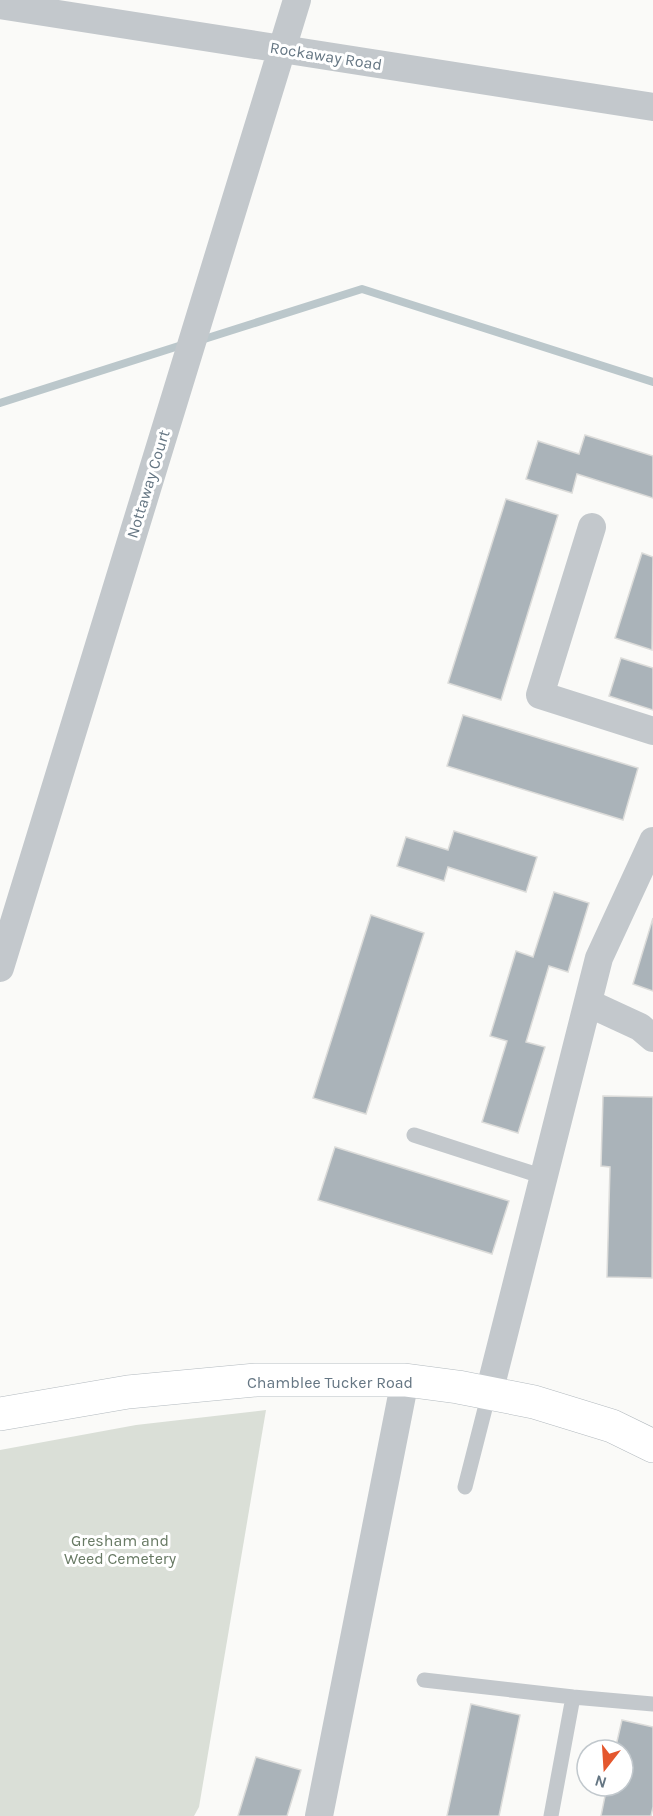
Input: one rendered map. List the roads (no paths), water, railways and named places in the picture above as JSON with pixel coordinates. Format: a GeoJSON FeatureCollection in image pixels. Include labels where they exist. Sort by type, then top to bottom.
{"type":"FeatureCollection","features":[{"type":"Feature","properties":{"kind":"main road","name":"Chamblee Tucker Road"},"geometry":{"type":"LineString","coordinates":[[0,1414],[128,1392],[256,1380],[405,1380],[534,1401],[612,1426],[653,1446]]}},
{"type":"Feature","properties":{"kind":"street","name":"Nottaway Court"},"geometry":{"type":"LineString","coordinates":[[0,968],[297,0]]}},
{"type":"Feature","properties":{"kind":"street","name":"Rockaway Road"},"geometry":{"type":"LineString","coordinates":[[0,5],[653,106]]}},
{"type":"Feature","properties":{"kind":"street"},"geometry":{"type":"LineString","coordinates":[[592,527],[540,695],[653,731]]}},
{"type":"Feature","properties":{"kind":"street"},"geometry":{"type":"LineString","coordinates":[[489,1393],[599,958],[653,841]]}},
{"type":"Feature","properties":{"kind":"street"},"geometry":{"type":"LineString","coordinates":[[588,1003],[640,1027],[653,1038]]}},
{"type":"Feature","properties":{"kind":"street"},"geometry":{"type":"LineString","coordinates":[[319,1816],[405,1380]]}},
{"type":"Feature","properties":{"kind":"lane"},"geometry":{"type":"LineString","coordinates":[[414,1135],[544,1177]]}},
{"type":"Feature","properties":{"kind":"lane"},"geometry":{"type":"LineString","coordinates":[[465,1486],[489,1393]]}},
{"type":"Feature","properties":{"kind":"lane"},"geometry":{"type":"LineString","coordinates":[[424,1680],[653,1704]]}},
{"type":"Feature","properties":{"kind":"lane"},"geometry":{"type":"LineString","coordinates":[[551,1816],[573,1697]]}},
{"type":"Feature","properties":{"kind":"waterway"},"geometry":{"type":"LineString","coordinates":[[198,341],[362,289],[653,382]]}},
{"type":"Feature","properties":{"kind":"waterway"},"geometry":{"type":"LineString","coordinates":[[0,403],[185,344]]}},
{"type":"Feature","properties":{"kind":"park label","name":"Gresham and Weed Cemetery"},"geometry":{"type":"Point","coordinates":[120,1549]}}]}
